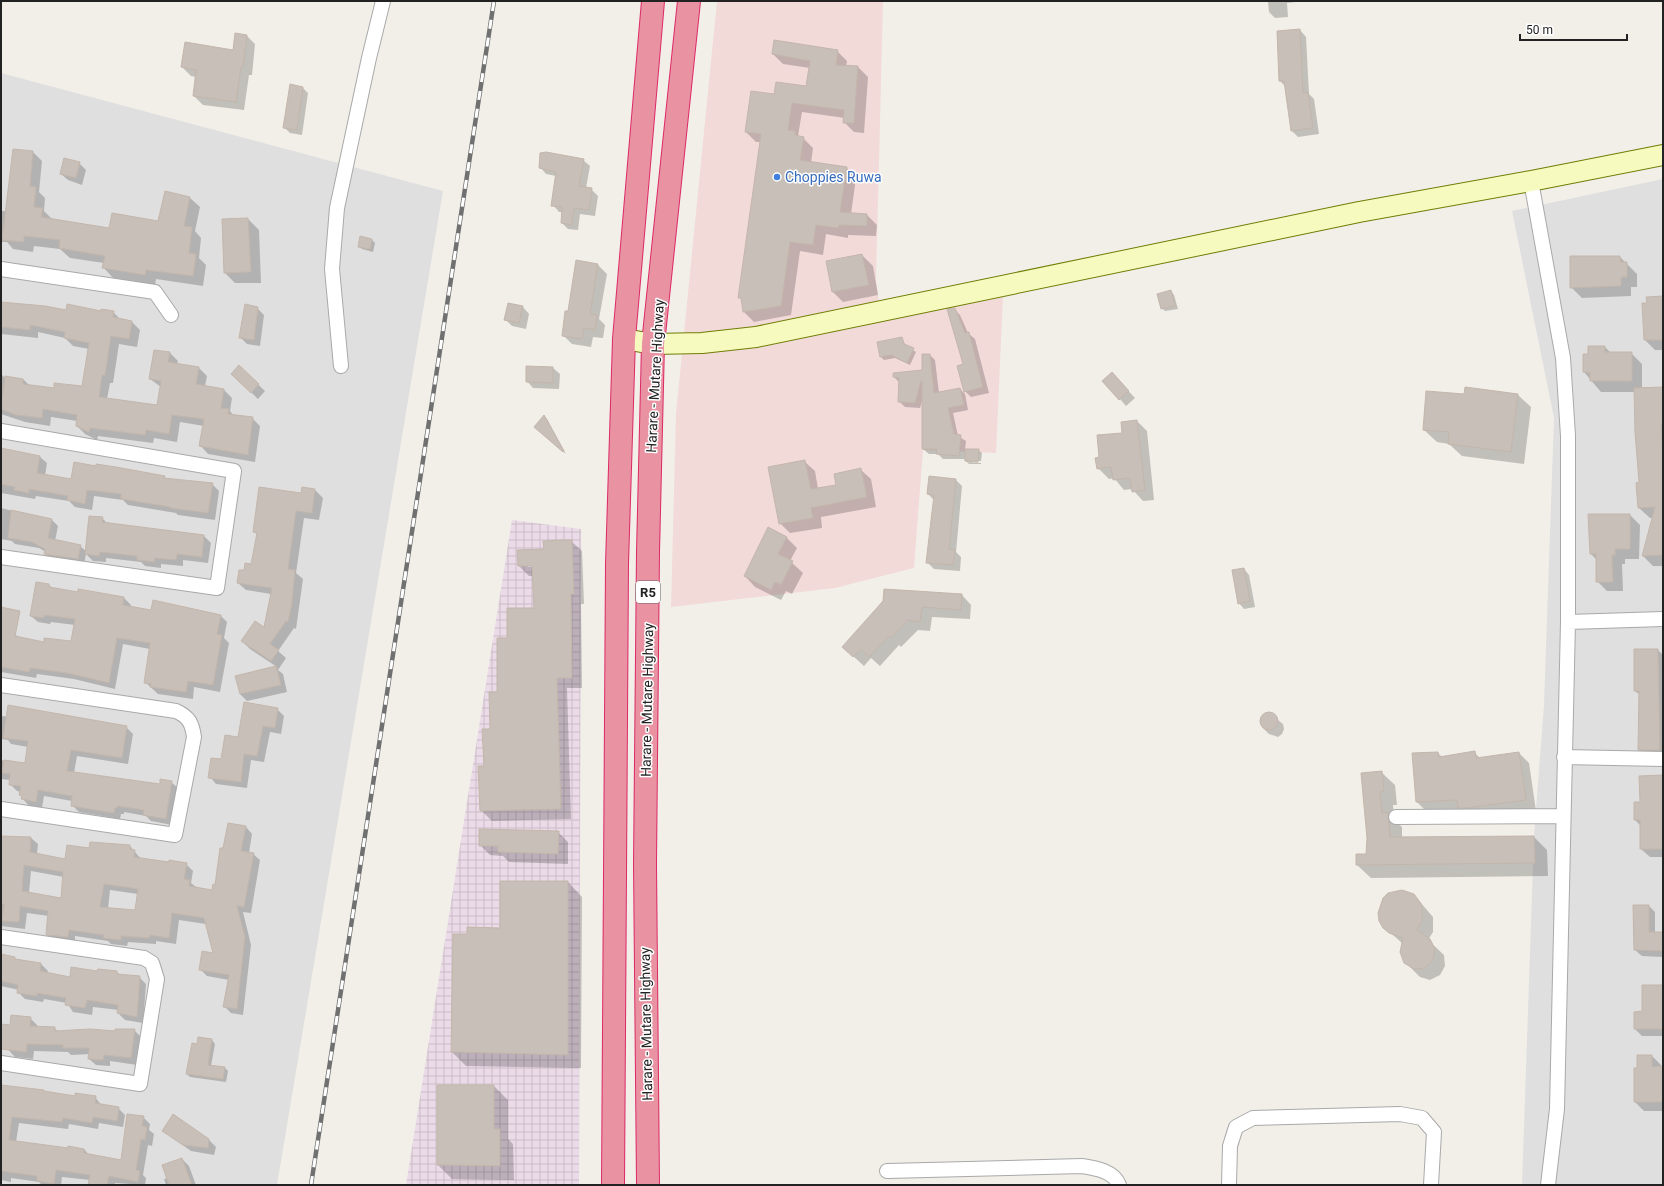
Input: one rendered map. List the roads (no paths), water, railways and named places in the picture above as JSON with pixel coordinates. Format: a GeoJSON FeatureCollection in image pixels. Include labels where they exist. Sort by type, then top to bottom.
{"type":"FeatureCollection","features":[{"type":"Feature","properties":{"kind":"highway","name":"R5"},"geometry":{"type":"LineString","coordinates":[[613,1185],[618,564],[624,339],[653,1]]}},
{"type":"Feature","properties":{"kind":"highway","name":"Harare - Mutare Highway"},"geometry":{"type":"LineString","coordinates":[[648,1185],[645,864],[648,552],[653,344],[689,1]]}},
{"type":"Feature","properties":{"kind":"street"},"geometry":{"type":"LineString","coordinates":[[341,366],[332,269],[337,208],[369,58],[383,1]]}},
{"type":"Feature","properties":{"kind":"street"},"geometry":{"type":"LineString","coordinates":[[624,339],[653,344],[756,338],[1359,212],[1531,182],[1663,154]]}},
{"type":"Feature","properties":{"kind":"street"},"geometry":{"type":"LineString","coordinates":[[1531,182],[1565,377],[1568,436],[1568,622],[1557,1109],[1548,1185]]}},
{"type":"Feature","properties":{"kind":"street"},"geometry":{"type":"LineString","coordinates":[[1,269],[155,292],[171,314]]}},
{"type":"Feature","properties":{"kind":"street"},"geometry":{"type":"LineString","coordinates":[[1,432],[234,471],[217,588],[1,557]]}},
{"type":"Feature","properties":{"kind":"street"},"geometry":{"type":"LineString","coordinates":[[1568,622],[1663,619]]}},
{"type":"Feature","properties":{"kind":"street"},"geometry":{"type":"LineString","coordinates":[[1,685],[176,711],[187,716],[192,725],[194,737],[175,835],[1,809]]}},
{"type":"Feature","properties":{"kind":"street"},"geometry":{"type":"LineString","coordinates":[[1564,757],[1663,759]]}},
{"type":"Feature","properties":{"kind":"street"},"geometry":{"type":"LineString","coordinates":[[1396,817],[1563,816]]}},
{"type":"Feature","properties":{"kind":"street"},"geometry":{"type":"LineString","coordinates":[[1,937],[144,958],[152,963],[157,979],[140,1084],[1,1063]]}},
{"type":"Feature","properties":{"kind":"street"},"geometry":{"type":"LineString","coordinates":[[1229,1185],[1230,1146],[1236,1127],[1253,1118],[1400,1114],[1422,1118],[1434,1132],[1432,1185]]}},
{"type":"Feature","properties":{"kind":"street"},"geometry":{"type":"LineString","coordinates":[[887,1171],[1082,1166],[1102,1170],[1117,1180],[1119,1185]]}},
{"type":"Feature","properties":{"kind":"railway"},"geometry":{"type":"LineString","coordinates":[[311,1185],[494,1]]}},
{"type":"Feature","properties":{"kind":"place","name":"Choppies Ruwa"},"geometry":{"type":"Point","coordinates":[777,177]}}]}
